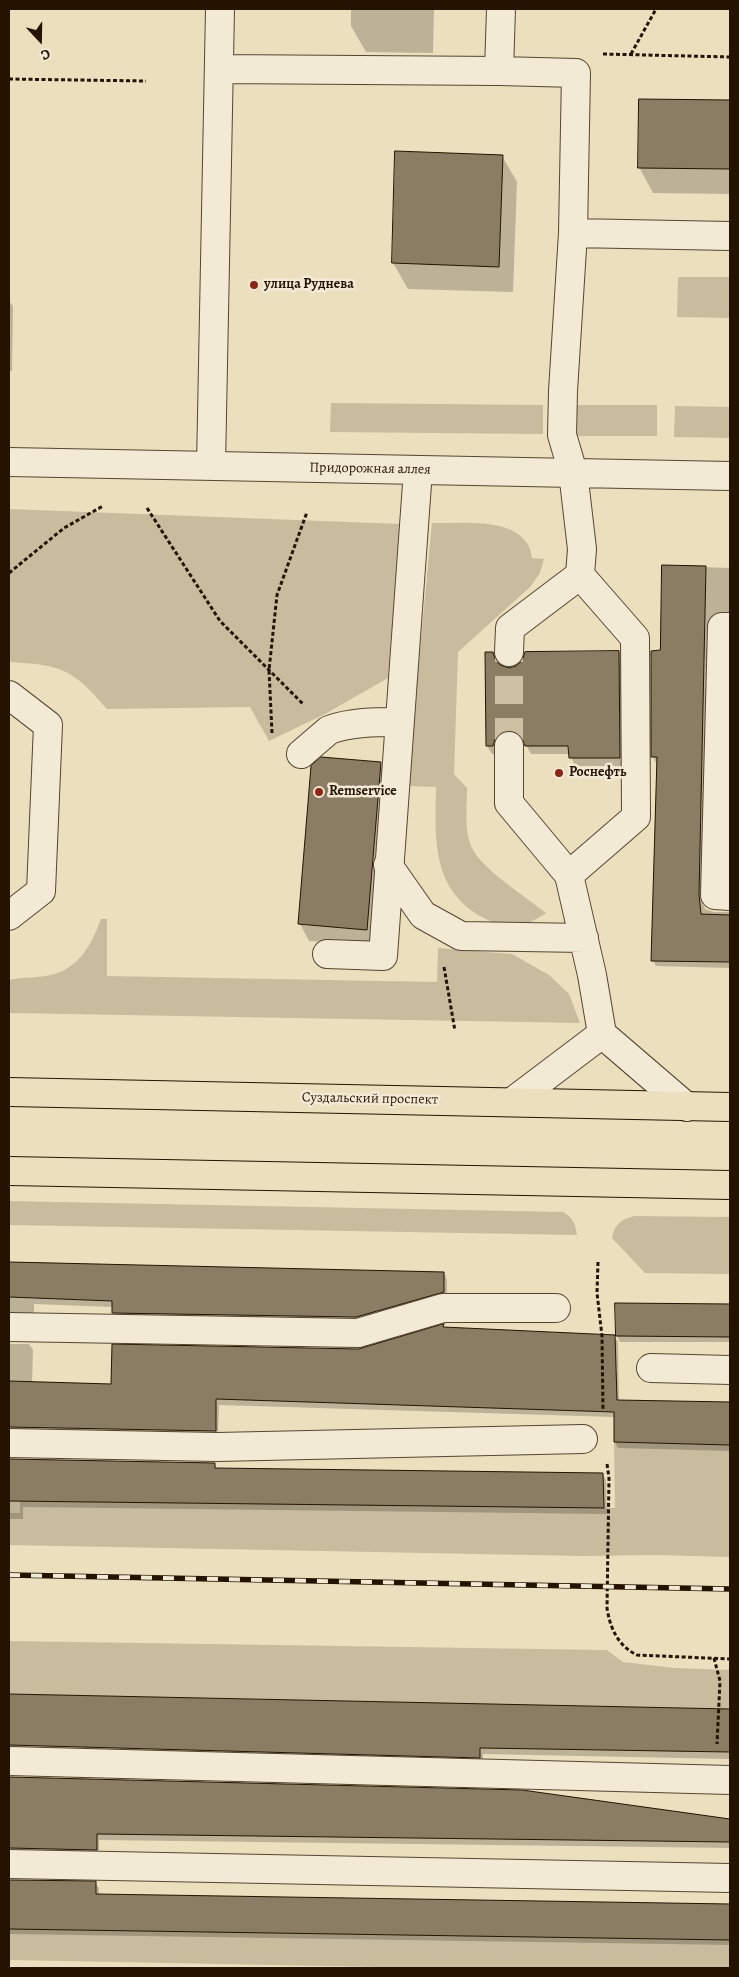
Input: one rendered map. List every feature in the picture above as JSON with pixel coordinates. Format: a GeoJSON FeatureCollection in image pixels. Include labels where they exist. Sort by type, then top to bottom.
{"type":"FeatureCollection","features":[{"type":"Feature","properties":{"kind":"main road","name":"Суздальский проспект"},"geometry":{"type":"LineString","coordinates":[[9,1092],[730,1107]]}},
{"type":"Feature","properties":{"kind":"main road"},"geometry":{"type":"LineString","coordinates":[[9,1171],[730,1185]]}},
{"type":"Feature","properties":{"kind":"street"},"geometry":{"type":"LineString","coordinates":[[212,466],[220,9]]}},
{"type":"Feature","properties":{"kind":"street"},"geometry":{"type":"LineString","coordinates":[[499,71],[501,9]]}},
{"type":"Feature","properties":{"kind":"street"},"geometry":{"type":"LineString","coordinates":[[219,69],[576,73],[573,233],[562,434],[572,472],[582,549],[580,575],[635,638],[636,817],[569,875]]}},
{"type":"Feature","properties":{"kind":"street"},"geometry":{"type":"LineString","coordinates":[[573,233],[730,236]]}},
{"type":"Feature","properties":{"kind":"street","name":"Придорожная аллея"},"geometry":{"type":"LineString","coordinates":[[9,462],[730,476]]}},
{"type":"Feature","properties":{"kind":"street"},"geometry":{"type":"LineString","coordinates":[[326,954],[383,956],[398,722],[418,470]]}},
{"type":"Feature","properties":{"kind":"street"},"geometry":{"type":"LineString","coordinates":[[510,652],[510,628],[580,575]]}},
{"type":"Feature","properties":{"kind":"street"},"geometry":{"type":"LineString","coordinates":[[730,627],[722,627],[715,895],[730,896]]}},
{"type":"Feature","properties":{"kind":"street"},"geometry":{"type":"LineString","coordinates":[[9,695],[48,726],[41,890],[9,916]]}},
{"type":"Feature","properties":{"kind":"street"},"geometry":{"type":"LineString","coordinates":[[301,754],[329,730],[367,722],[398,722]]}},
{"type":"Feature","properties":{"kind":"street"},"geometry":{"type":"LineString","coordinates":[[509,746],[509,803],[569,875],[584,938],[602,1034],[687,1107]]}},
{"type":"Feature","properties":{"kind":"street"},"geometry":{"type":"LineString","coordinates":[[388,865],[422,915],[461,936],[584,938]]}},
{"type":"Feature","properties":{"kind":"street"},"geometry":{"type":"LineString","coordinates":[[512,1102],[602,1034]]}},
{"type":"Feature","properties":{"kind":"street"},"geometry":{"type":"LineString","coordinates":[[9,1327],[358,1333],[443,1308],[556,1308]]}},
{"type":"Feature","properties":{"kind":"street"},"geometry":{"type":"LineString","coordinates":[[651,1368],[730,1370]]}},
{"type":"Feature","properties":{"kind":"street"},"geometry":{"type":"LineString","coordinates":[[9,1443],[217,1447],[583,1439]]}},
{"type":"Feature","properties":{"kind":"street"},"geometry":{"type":"LineString","coordinates":[[9,1761],[725,1780]]}},
{"type":"Feature","properties":{"kind":"street"},"geometry":{"type":"LineString","coordinates":[[9,1864],[730,1878]]}},
{"type":"Feature","properties":{"kind":"path"},"geometry":{"type":"LineString","coordinates":[[631,54],[656,9]]}},
{"type":"Feature","properties":{"kind":"path"},"geometry":{"type":"LineString","coordinates":[[595,54],[730,57]]}},
{"type":"Feature","properties":{"kind":"path"},"geometry":{"type":"LineString","coordinates":[[9,79],[146,81]]}},
{"type":"Feature","properties":{"kind":"path"},"geometry":{"type":"LineString","coordinates":[[9,573],[64,528],[103,506]]}},
{"type":"Feature","properties":{"kind":"path"},"geometry":{"type":"LineString","coordinates":[[147,508],[220,621],[329,730]]}},
{"type":"Feature","properties":{"kind":"path"},"geometry":{"type":"LineString","coordinates":[[272,736],[269,670],[277,595],[307,512]]}},
{"type":"Feature","properties":{"kind":"path"},"geometry":{"type":"LineString","coordinates":[[437,923],[455,1031]]}},
{"type":"Feature","properties":{"kind":"path"},"geometry":{"type":"LineString","coordinates":[[598,1262],[597,1293],[602,1336],[603,1414]]}},
{"type":"Feature","properties":{"kind":"path"},"geometry":{"type":"LineString","coordinates":[[607,1462],[609,1486],[607,1608],[610,1627],[626,1650],[637,1655],[730,1659]]}},
{"type":"Feature","properties":{"kind":"path"},"geometry":{"type":"LineString","coordinates":[[714,1658],[720,1681],[716,1767],[725,1780]]}},
{"type":"Feature","properties":{"kind":"shaded area"},"geometry":{"type":"Polygon","coordinates":[[[678,277],[730,277],[730,318],[677,317],[678,277]]]}},
{"type":"Feature","properties":{"kind":"shaded area"},"geometry":{"type":"Polygon","coordinates":[[[331,403],[543,405],[543,434],[330,432],[331,403]]]}},
{"type":"Feature","properties":{"kind":"shaded area"},"geometry":{"type":"Polygon","coordinates":[[[577,405],[657,405],[657,436],[576,436],[577,405]]]}},
{"type":"Feature","properties":{"kind":"shaded area"},"geometry":{"type":"Polygon","coordinates":[[[675,406],[730,407],[730,438],[674,437],[675,406]]]}},
{"type":"Feature","properties":{"kind":"shaded area"},"geometry":{"type":"Polygon","coordinates":[[[9,509],[400,524],[388,678],[325,714],[269,741],[250,707],[107,709],[84,685],[64,671],[54,667],[9,662],[9,509]]]}},
{"type":"Feature","properties":{"kind":"shaded area"},"geometry":{"type":"Polygon","coordinates":[[[432,523],[483,524],[508,529],[519,535],[527,543],[532,558],[544,559],[540,573],[530,587],[458,652],[454,774],[467,788],[466,810],[469,839],[476,855],[493,873],[546,913],[522,926],[504,928],[496,925],[468,908],[455,894],[446,879],[440,862],[436,826],[436,787],[407,786],[432,523]]]}},
{"type":"Feature","properties":{"kind":"shaded area"},"geometry":{"type":"Polygon","coordinates":[[[101,919],[107,919],[107,976],[437,982],[438,948],[512,954],[549,975],[569,994],[580,1023],[9,1013],[9,980],[55,974],[72,965],[85,952],[101,919]]]}},
{"type":"Feature","properties":{"kind":"shaded area"},"geometry":{"type":"Polygon","coordinates":[[[9,1201],[563,1212],[573,1221],[577,1235],[9,1225],[9,1201]]]}},
{"type":"Feature","properties":{"kind":"shaded area"},"geometry":{"type":"Polygon","coordinates":[[[635,1216],[730,1217],[730,1274],[645,1273],[612,1238],[619,1223],[635,1216]]]}},
{"type":"Feature","properties":{"kind":"shaded area"},"geometry":{"type":"Polygon","coordinates":[[[614,1442],[730,1445],[730,1557],[9,1545],[9,1513],[20,1513],[20,1501],[615,1508],[614,1442]]]}},
{"type":"Feature","properties":{"kind":"shaded area"},"geometry":{"type":"Polygon","coordinates":[[[9,1641],[607,1650],[623,1662],[674,1668],[730,1670],[730,1709],[9,1694],[9,1641]]]}},
{"type":"Feature","properties":{"kind":"shaded area"},"geometry":{"type":"Polygon","coordinates":[[[9,1929],[730,1940],[730,1968],[429,1968],[9,1960],[9,1929]]]}},
{"type":"Feature","properties":{"kind":"building"},"geometry":{"type":"Polygon","coordinates":[[[639,99],[730,100],[730,169],[638,168],[639,99]]]}},
{"type":"Feature","properties":{"kind":"building"},"geometry":{"type":"Polygon","coordinates":[[[395,151],[503,155],[499,267],[392,263],[395,151]]]}},
{"type":"Feature","properties":{"kind":"building"},"geometry":{"type":"Polygon","coordinates":[[[662,565],[706,566],[699,895],[701,914],[730,915],[730,962],[651,961],[657,757],[651,757],[651,651],[660,650],[662,565]]]}},
{"type":"Feature","properties":{"kind":"building"},"geometry":{"type":"Polygon","coordinates":[[[619,651],[620,758],[569,758],[568,746],[525,746],[522,738],[516,732],[509,730],[501,733],[495,739],[493,746],[486,746],[485,652],[493,652],[495,659],[500,665],[509,668],[516,666],[522,661],[525,652],[619,651]]]}},
{"type":"Feature","properties":{"kind":"building"},"geometry":{"type":"Polygon","coordinates":[[[321,757],[381,762],[367,930],[298,924],[311,766],[321,757]]]}},
{"type":"Feature","properties":{"kind":"building"},"geometry":{"type":"Polygon","coordinates":[[[9,1262],[444,1272],[444,1292],[356,1317],[112,1313],[112,1301],[9,1297],[9,1262]]]}},
{"type":"Feature","properties":{"kind":"building"},"geometry":{"type":"Polygon","coordinates":[[[615,1303],[730,1304],[730,1337],[616,1336],[615,1303]]]}},
{"type":"Feature","properties":{"kind":"building"},"geometry":{"type":"Polygon","coordinates":[[[444,1324],[443,1327],[615,1335],[617,1400],[730,1402],[730,1445],[614,1442],[614,1412],[216,1399],[216,1431],[9,1427],[9,1381],[111,1384],[112,1344],[358,1349],[444,1324]]]}},
{"type":"Feature","properties":{"kind":"building"},"geometry":{"type":"Polygon","coordinates":[[[9,1459],[215,1463],[215,1468],[603,1473],[604,1508],[9,1501],[9,1459]]]}},
{"type":"Feature","properties":{"kind":"building"},"geometry":{"type":"Polygon","coordinates":[[[9,1694],[730,1709],[730,1752],[480,1748],[480,1758],[9,1745],[9,1694]]]}},
{"type":"Feature","properties":{"kind":"building"},"geometry":{"type":"Polygon","coordinates":[[[9,1777],[522,1790],[730,1819],[730,1842],[97,1834],[97,1850],[9,1848],[9,1777]]]}},
{"type":"Feature","properties":{"kind":"building"},"geometry":{"type":"Polygon","coordinates":[[[9,1880],[96,1881],[96,1894],[730,1904],[730,1940],[9,1929],[9,1880]]]}},
{"type":"Feature","properties":{"kind":"tunnel"},"geometry":{"type":"LineString","coordinates":[[509,652],[509,746]]}},
{"type":"Feature","properties":{"kind":"railway"},"geometry":{"type":"LineString","coordinates":[[9,1575],[730,1589]]}},
{"type":"Feature","properties":{"kind":"place","name":"улица Руднева"},"geometry":{"type":"Point","coordinates":[254,285]}},
{"type":"Feature","properties":{"kind":"place","name":"Роснефть"},"geometry":{"type":"Point","coordinates":[559,773]}},
{"type":"Feature","properties":{"kind":"place","name":"Remservice"},"geometry":{"type":"Point","coordinates":[319,792]}}]}
